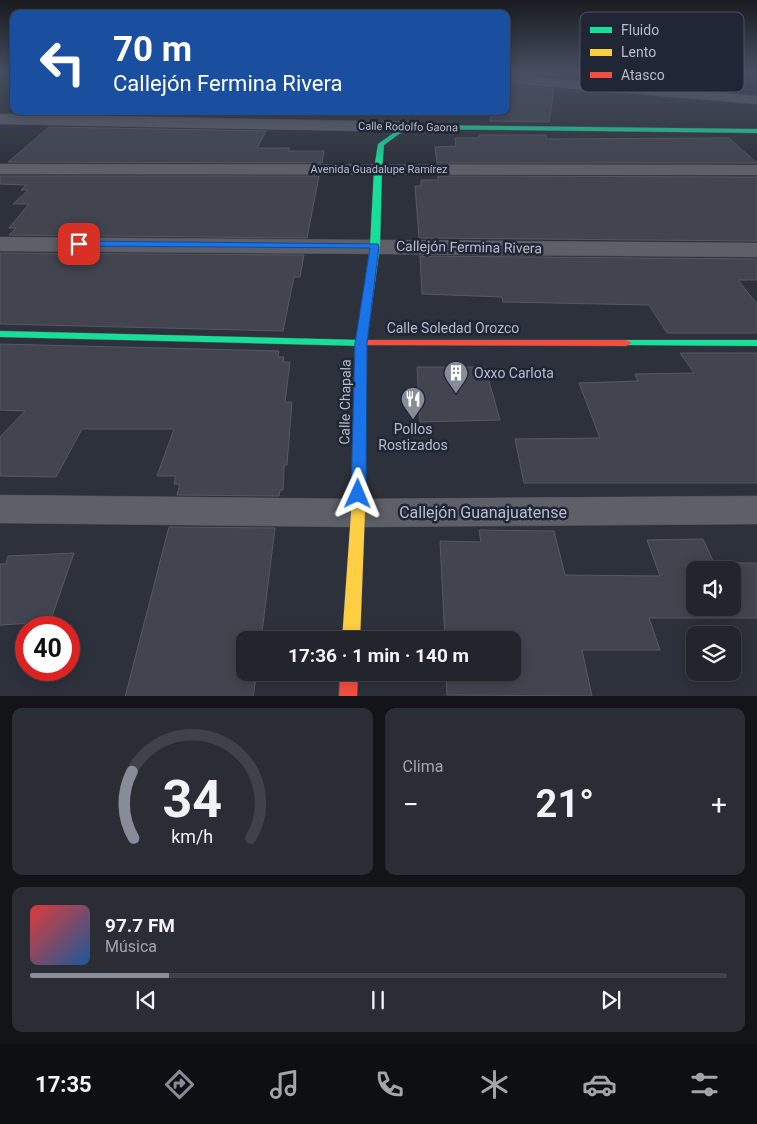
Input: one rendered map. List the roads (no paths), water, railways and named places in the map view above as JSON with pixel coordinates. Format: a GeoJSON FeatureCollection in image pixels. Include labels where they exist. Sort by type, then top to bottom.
{"type":"FeatureCollection","features":[{"type":"Feature","properties":{"kind":"street"},"geometry":{"type":"LineString","coordinates":[[13,115],[30,119]]}},
{"type":"Feature","properties":{"kind":"street","name":"Calle Rodolfo Gaona"},"geometry":{"type":"LineString","coordinates":[[0,119],[757,131]]}},
{"type":"Feature","properties":{"kind":"street","name":"Calle Chapala"},"geometry":{"type":"LineString","coordinates":[[351,631],[358,513],[361,343],[375,246],[378,169],[381,144],[397,133],[415,127]]}},
{"type":"Feature","properties":{"kind":"street","name":"Avenida Guadalupe Ramírez"},"geometry":{"type":"LineString","coordinates":[[0,169],[757,170]]}},
{"type":"Feature","properties":{"kind":"street","name":"Callejón Fermina Rivera"},"geometry":{"type":"LineString","coordinates":[[0,244],[757,250]]}},
{"type":"Feature","properties":{"kind":"street","name":"Calle Soledad Orozco"},"geometry":{"type":"LineString","coordinates":[[0,334],[361,343],[757,344]]}},
{"type":"Feature","properties":{"kind":"street","name":"Callejón Guanajuatense"},"geometry":{"type":"LineString","coordinates":[[0,509],[358,513],[757,510]]}},
{"type":"Feature","properties":{"kind":"street"},"geometry":{"type":"LineString","coordinates":[[348,696],[349,681]]}},
{"type":"Feature","properties":{"kind":"place","name":"Oxxo Carlota"},"geometry":{"type":"Point","coordinates":[456,394]}},
{"type":"Feature","properties":{"kind":"place","name":"Pollos Rostizados"},"geometry":{"type":"Point","coordinates":[413,420]}}]}
